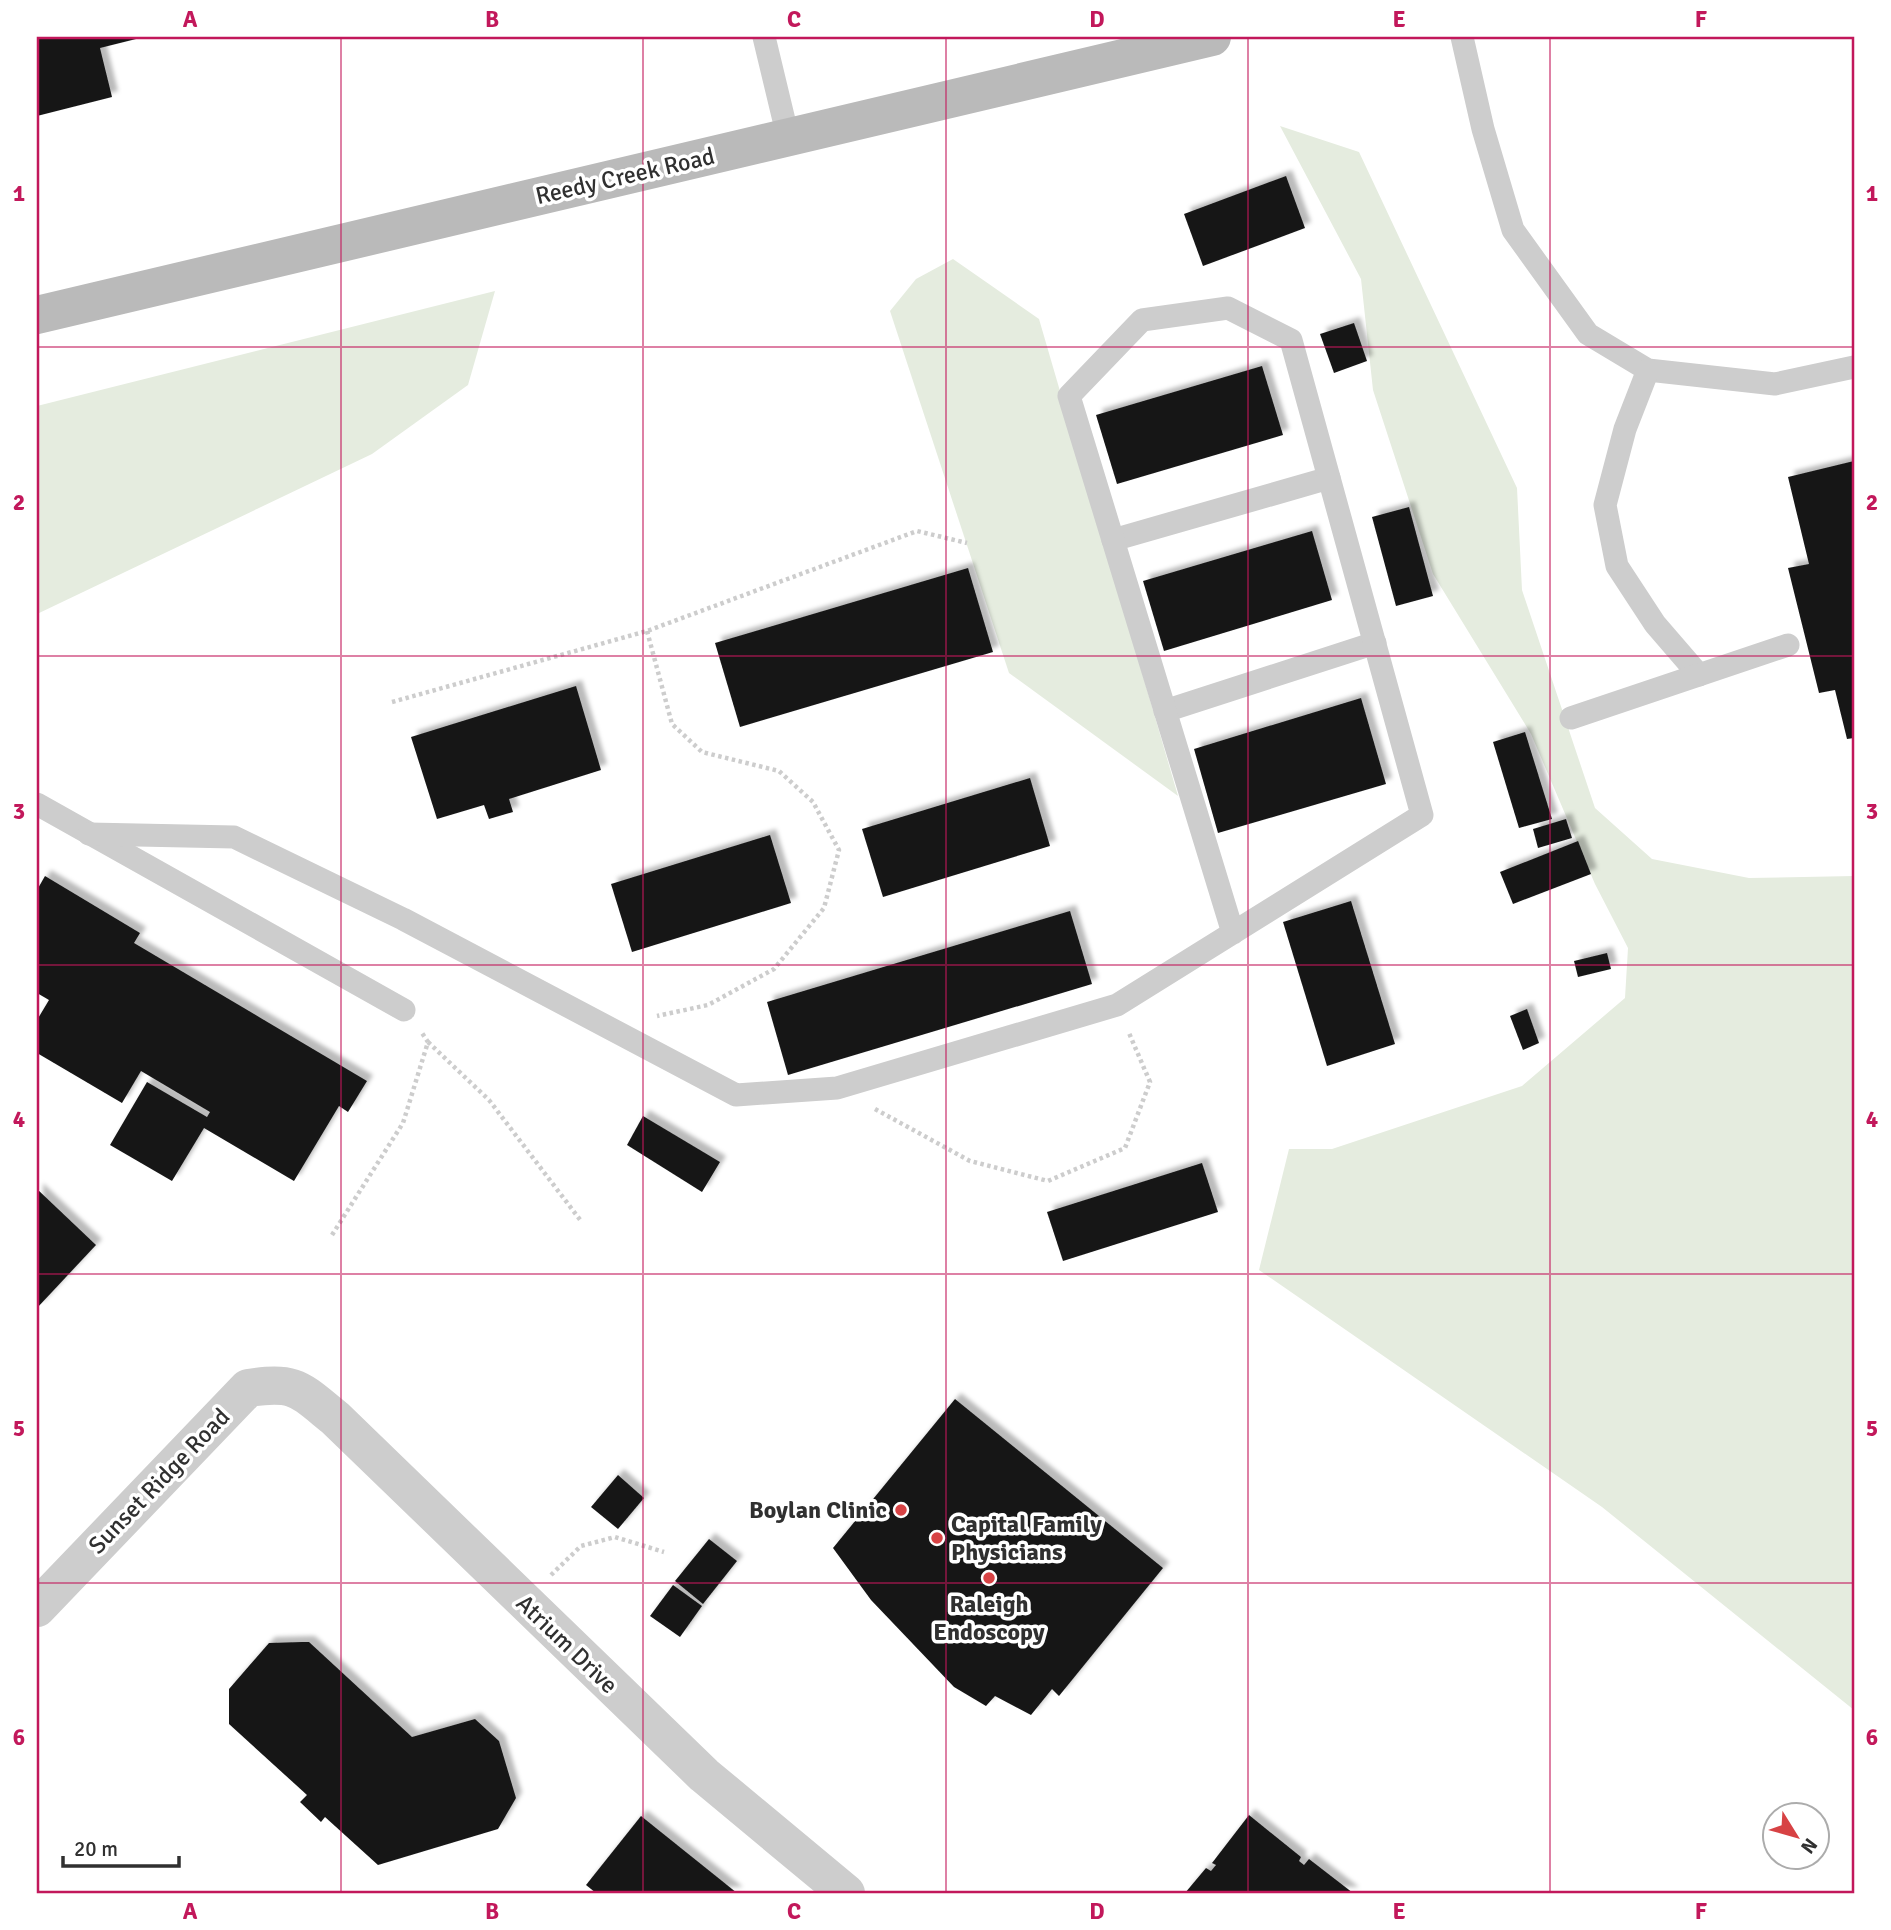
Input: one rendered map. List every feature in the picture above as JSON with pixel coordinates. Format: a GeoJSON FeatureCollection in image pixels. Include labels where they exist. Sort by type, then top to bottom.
{"type":"FeatureCollection","features":[{"type":"Feature","properties":{"kind":"main road","name":"Reedy Creek Road"},"geometry":{"type":"LineString","coordinates":[[37,315],[1212,37]]}},
{"type":"Feature","properties":{"kind":"street","name":"Sunset Ridge Road"},"geometry":{"type":"LineString","coordinates":[[37,1608],[248,1388],[273,1384],[295,1387]]}},
{"type":"Feature","properties":{"kind":"street","name":"Atrium Drive"},"geometry":{"type":"LineString","coordinates":[[295,1387],[335,1418],[704,1774],[846,1893]]}},
{"type":"Feature","properties":{"kind":"lane"},"geometry":{"type":"LineString","coordinates":[[764,37],[788,137]]}},
{"type":"Feature","properties":{"kind":"lane"},"geometry":{"type":"LineString","coordinates":[[1462,37],[1483,129],[1513,230],[1588,334],[1648,370],[1775,384],[1854,367]]}},
{"type":"Feature","properties":{"kind":"lane"},"geometry":{"type":"LineString","coordinates":[[89,834],[234,837],[403,919],[736,1095],[837,1088],[1117,1005],[1233,933],[1422,815],[1291,340],[1228,307],[1142,320],[1069,396],[1233,933]]}},
{"type":"Feature","properties":{"kind":"lane"},"geometry":{"type":"LineString","coordinates":[[1648,370],[1625,429],[1605,505],[1616,566],[1655,624],[1699,675]]}},
{"type":"Feature","properties":{"kind":"lane"},"geometry":{"type":"LineString","coordinates":[[1113,540],[1329,478]]}},
{"type":"Feature","properties":{"kind":"lane"},"geometry":{"type":"LineString","coordinates":[[1165,711],[1375,643]]}},
{"type":"Feature","properties":{"kind":"lane"},"geometry":{"type":"LineString","coordinates":[[1571,718],[1788,645]]}},
{"type":"Feature","properties":{"kind":"lane"},"geometry":{"type":"LineString","coordinates":[[37,804],[404,1010]]}},
{"type":"Feature","properties":{"kind":"path"},"geometry":{"type":"LineString","coordinates":[[392,702],[648,631],[916,531],[967,543]]}},
{"type":"Feature","properties":{"kind":"path"},"geometry":{"type":"LineString","coordinates":[[608,1027],[708,1005],[774,969],[824,908],[839,850],[813,802],[779,771],[702,752],[672,724],[648,631]]}},
{"type":"Feature","properties":{"kind":"path"},"geometry":{"type":"LineString","coordinates":[[837,1088],[970,1161],[1048,1181],[1125,1147],[1150,1082],[1117,1005]]}},
{"type":"Feature","properties":{"kind":"path"},"geometry":{"type":"LineString","coordinates":[[404,1010],[428,1042],[489,1100],[582,1221]]}},
{"type":"Feature","properties":{"kind":"path"},"geometry":{"type":"LineString","coordinates":[[332,1235],[403,1123],[428,1042]]}},
{"type":"Feature","properties":{"kind":"path"},"geometry":{"type":"LineString","coordinates":[[529,1608],[554,1571],[581,1546],[615,1537],[664,1552]]}},
{"type":"Feature","properties":{"kind":"shaded area"},"geometry":{"type":"Polygon","coordinates":[[[1280,126],[1359,152],[1517,488],[1522,590],[1595,808],[1652,859],[1749,878],[1854,876],[1854,1710],[1602,1507],[1259,1270],[1289,1149],[1332,1149],[1522,1086],[1625,998],[1628,948],[1595,884],[1531,734],[1433,574],[1373,390],[1361,279],[1280,126]]]}},
{"type":"Feature","properties":{"kind":"shaded area"},"geometry":{"type":"Polygon","coordinates":[[[953,259],[1039,319],[1178,796],[1009,673],[890,311],[916,279],[953,259]]]}},
{"type":"Feature","properties":{"kind":"shaded area"},"geometry":{"type":"Polygon","coordinates":[[[495,291],[468,385],[372,454],[37,614],[37,406],[495,291]]]}},
{"type":"Feature","properties":{"kind":"building"},"geometry":{"type":"Polygon","coordinates":[[[37,37],[140,38],[100,48],[112,97],[37,116],[37,37]]]}},
{"type":"Feature","properties":{"kind":"building"},"geometry":{"type":"Polygon","coordinates":[[[1286,176],[1305,228],[1203,266],[1184,214],[1286,176]]]}},
{"type":"Feature","properties":{"kind":"building"},"geometry":{"type":"Polygon","coordinates":[[[1354,323],[1367,361],[1334,373],[1320,334],[1354,323]]]}},
{"type":"Feature","properties":{"kind":"building"},"geometry":{"type":"Polygon","coordinates":[[[1262,366],[1283,435],[1117,484],[1096,415],[1262,366]]]}},
{"type":"Feature","properties":{"kind":"building"},"geometry":{"type":"Polygon","coordinates":[[[1854,461],[1854,738],[1847,739],[1835,690],[1819,693],[1788,568],[1809,564],[1788,477],[1854,461]]]}},
{"type":"Feature","properties":{"kind":"building"},"geometry":{"type":"Polygon","coordinates":[[[1409,507],[1433,596],[1396,606],[1372,517],[1409,507]]]}},
{"type":"Feature","properties":{"kind":"building"},"geometry":{"type":"Polygon","coordinates":[[[1312,531],[1332,600],[1164,651],[1143,581],[1312,531]]]}},
{"type":"Feature","properties":{"kind":"building"},"geometry":{"type":"Polygon","coordinates":[[[968,568],[993,652],[740,727],[715,643],[968,568]]]}},
{"type":"Feature","properties":{"kind":"building"},"geometry":{"type":"Polygon","coordinates":[[[576,686],[601,770],[509,799],[513,812],[489,819],[484,805],[437,819],[411,737],[576,686]]]}},
{"type":"Feature","properties":{"kind":"building"},"geometry":{"type":"Polygon","coordinates":[[[1361,698],[1386,784],[1218,833],[1194,749],[1361,698]]]}},
{"type":"Feature","properties":{"kind":"building"},"geometry":{"type":"Polygon","coordinates":[[[1525,732],[1552,819],[1519,828],[1493,742],[1525,732]]]}},
{"type":"Feature","properties":{"kind":"building"},"geometry":{"type":"Polygon","coordinates":[[[1030,778],[1050,846],[883,897],[862,829],[1030,778]]]}},
{"type":"Feature","properties":{"kind":"building"},"geometry":{"type":"Polygon","coordinates":[[[1566,819],[1572,838],[1538,848],[1533,829],[1566,819]]]}},
{"type":"Feature","properties":{"kind":"building"},"geometry":{"type":"Polygon","coordinates":[[[770,835],[791,903],[632,952],[611,884],[770,835]]]}},
{"type":"Feature","properties":{"kind":"building"},"geometry":{"type":"Polygon","coordinates":[[[1578,841],[1591,874],[1513,904],[1500,872],[1578,841]]]}},
{"type":"Feature","properties":{"kind":"building"},"geometry":{"type":"Polygon","coordinates":[[[45,876],[140,933],[134,943],[367,1081],[348,1112],[339,1106],[294,1181],[204,1128],[172,1181],[110,1145],[147,1082],[207,1117],[210,1112],[141,1071],[122,1103],[37,1053],[37,1020],[49,1000],[37,993],[37,890],[45,876]]]}},
{"type":"Feature","properties":{"kind":"building"},"geometry":{"type":"Polygon","coordinates":[[[1351,901],[1395,1044],[1327,1066],[1283,922],[1351,901]]]}},
{"type":"Feature","properties":{"kind":"building"},"geometry":{"type":"Polygon","coordinates":[[[1070,911],[1092,984],[788,1075],[767,1002],[1070,911]]]}},
{"type":"Feature","properties":{"kind":"building"},"geometry":{"type":"Polygon","coordinates":[[[1607,953],[1611,969],[1578,977],[1574,961],[1607,953]]]}},
{"type":"Feature","properties":{"kind":"building"},"geometry":{"type":"Polygon","coordinates":[[[1527,1009],[1539,1043],[1523,1050],[1510,1016],[1527,1009]]]}},
{"type":"Feature","properties":{"kind":"building"},"geometry":{"type":"Polygon","coordinates":[[[643,1116],[720,1162],[702,1192],[627,1145],[643,1116]]]}},
{"type":"Feature","properties":{"kind":"building"},"geometry":{"type":"Polygon","coordinates":[[[1202,1163],[1218,1212],[1063,1261],[1047,1212],[1202,1163]]]}},
{"type":"Feature","properties":{"kind":"building"},"geometry":{"type":"Polygon","coordinates":[[[37,1189],[96,1245],[37,1308],[37,1189]]]}},
{"type":"Feature","properties":{"kind":"building"},"geometry":{"type":"Polygon","coordinates":[[[955,1399],[1163,1568],[1059,1696],[1052,1689],[1031,1715],[995,1696],[986,1706],[954,1687],[871,1600],[833,1548],[955,1399]]]}},
{"type":"Feature","properties":{"kind":"building"},"geometry":{"type":"Polygon","coordinates":[[[618,1475],[644,1498],[618,1529],[591,1507],[618,1475]]]}},
{"type":"Feature","properties":{"kind":"building"},"geometry":{"type":"Polygon","coordinates":[[[709,1539],[737,1561],[703,1604],[675,1581],[709,1539]]]}},
{"type":"Feature","properties":{"kind":"building"},"geometry":{"type":"Polygon","coordinates":[[[673,1585],[702,1606],[680,1637],[650,1616],[673,1585]]]}},
{"type":"Feature","properties":{"kind":"building"},"geometry":{"type":"Polygon","coordinates":[[[309,1642],[412,1737],[475,1719],[499,1741],[516,1798],[498,1829],[378,1865],[325,1817],[321,1822],[300,1802],[307,1795],[229,1724],[229,1689],[269,1643],[309,1642]]]}},
{"type":"Feature","properties":{"kind":"building"},"geometry":{"type":"Polygon","coordinates":[[[1249,1815],[1301,1857],[1299,1861],[1304,1865],[1309,1859],[1353,1893],[1185,1893],[1206,1868],[1211,1871],[1216,1865],[1212,1863],[1249,1815]]]}},
{"type":"Feature","properties":{"kind":"building"},"geometry":{"type":"Polygon","coordinates":[[[641,1816],[737,1893],[596,1893],[586,1885],[641,1816]]]}},
{"type":"Feature","properties":{"kind":"place","name":"Boylan Clinic"},"geometry":{"type":"Point","coordinates":[901,1510]}},
{"type":"Feature","properties":{"kind":"place","name":"Capital Family Physicians"},"geometry":{"type":"Point","coordinates":[937,1538]}},
{"type":"Feature","properties":{"kind":"place","name":"Raleigh Endoscopy"},"geometry":{"type":"Point","coordinates":[989,1578]}}]}
